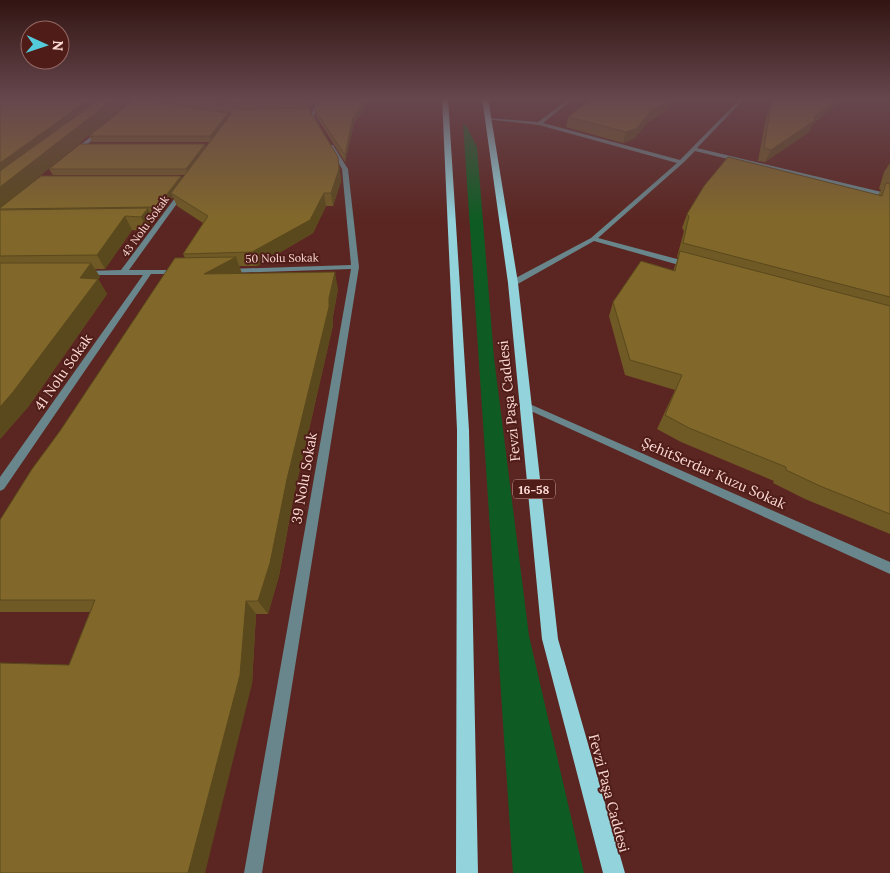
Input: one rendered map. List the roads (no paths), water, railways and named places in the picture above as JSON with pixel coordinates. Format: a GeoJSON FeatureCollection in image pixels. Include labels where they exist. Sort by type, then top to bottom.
{"type":"FeatureCollection","features":[{"type":"Feature","properties":{"kind":"main road"},"geometry":{"type":"LineString","coordinates":[[447,139],[463,430],[467,873]]}},
{"type":"Feature","properties":{"kind":"main road","name":"Fevzi Paşa Caddesi"},"geometry":{"type":"LineString","coordinates":[[491,139],[513,283],[550,639],[614,873]]}},
{"type":"Feature","properties":{"kind":"street"},"geometry":{"type":"LineString","coordinates":[[69,157],[92,139]]}},
{"type":"Feature","properties":{"kind":"street","name":"39 Nolu Sokak"},"geometry":{"type":"LineString","coordinates":[[253,873],[355,268],[345,169],[323,139]]}},
{"type":"Feature","properties":{"kind":"street"},"geometry":{"type":"LineString","coordinates":[[594,139],[681,162]]}},
{"type":"Feature","properties":{"kind":"street"},"geometry":{"type":"LineString","coordinates":[[513,283],[593,239],[681,162],[705,139]]}},
{"type":"Feature","properties":{"kind":"street"},"geometry":{"type":"LineString","coordinates":[[83,146],[92,146]]}},
{"type":"Feature","properties":{"kind":"street"},"geometry":{"type":"LineString","coordinates":[[695,149],[890,196]]}},
{"type":"Feature","properties":{"kind":"street","name":"43 Nolu Sokak"},"geometry":{"type":"LineString","coordinates":[[123,273],[186,187]]}},
{"type":"Feature","properties":{"kind":"street"},"geometry":{"type":"LineString","coordinates":[[153,218],[163,218]]}},
{"type":"Feature","properties":{"kind":"street"},"geometry":{"type":"LineString","coordinates":[[593,239],[698,268]]}},
{"type":"Feature","properties":{"kind":"street","name":"50 Nolu Sokak"},"geometry":{"type":"LineString","coordinates":[[217,271],[355,268]]}},
{"type":"Feature","properties":{"kind":"street"},"geometry":{"type":"LineString","coordinates":[[76,273],[188,272]]}},
{"type":"Feature","properties":{"kind":"street","name":"41 Nolu Sokak"},"geometry":{"type":"LineString","coordinates":[[0,486],[148,273]]}},
{"type":"Feature","properties":{"kind":"street","name":"ŞehitSerdar Kuzu Sokak"},"geometry":{"type":"LineString","coordinates":[[526,405],[890,568]]}}]}
